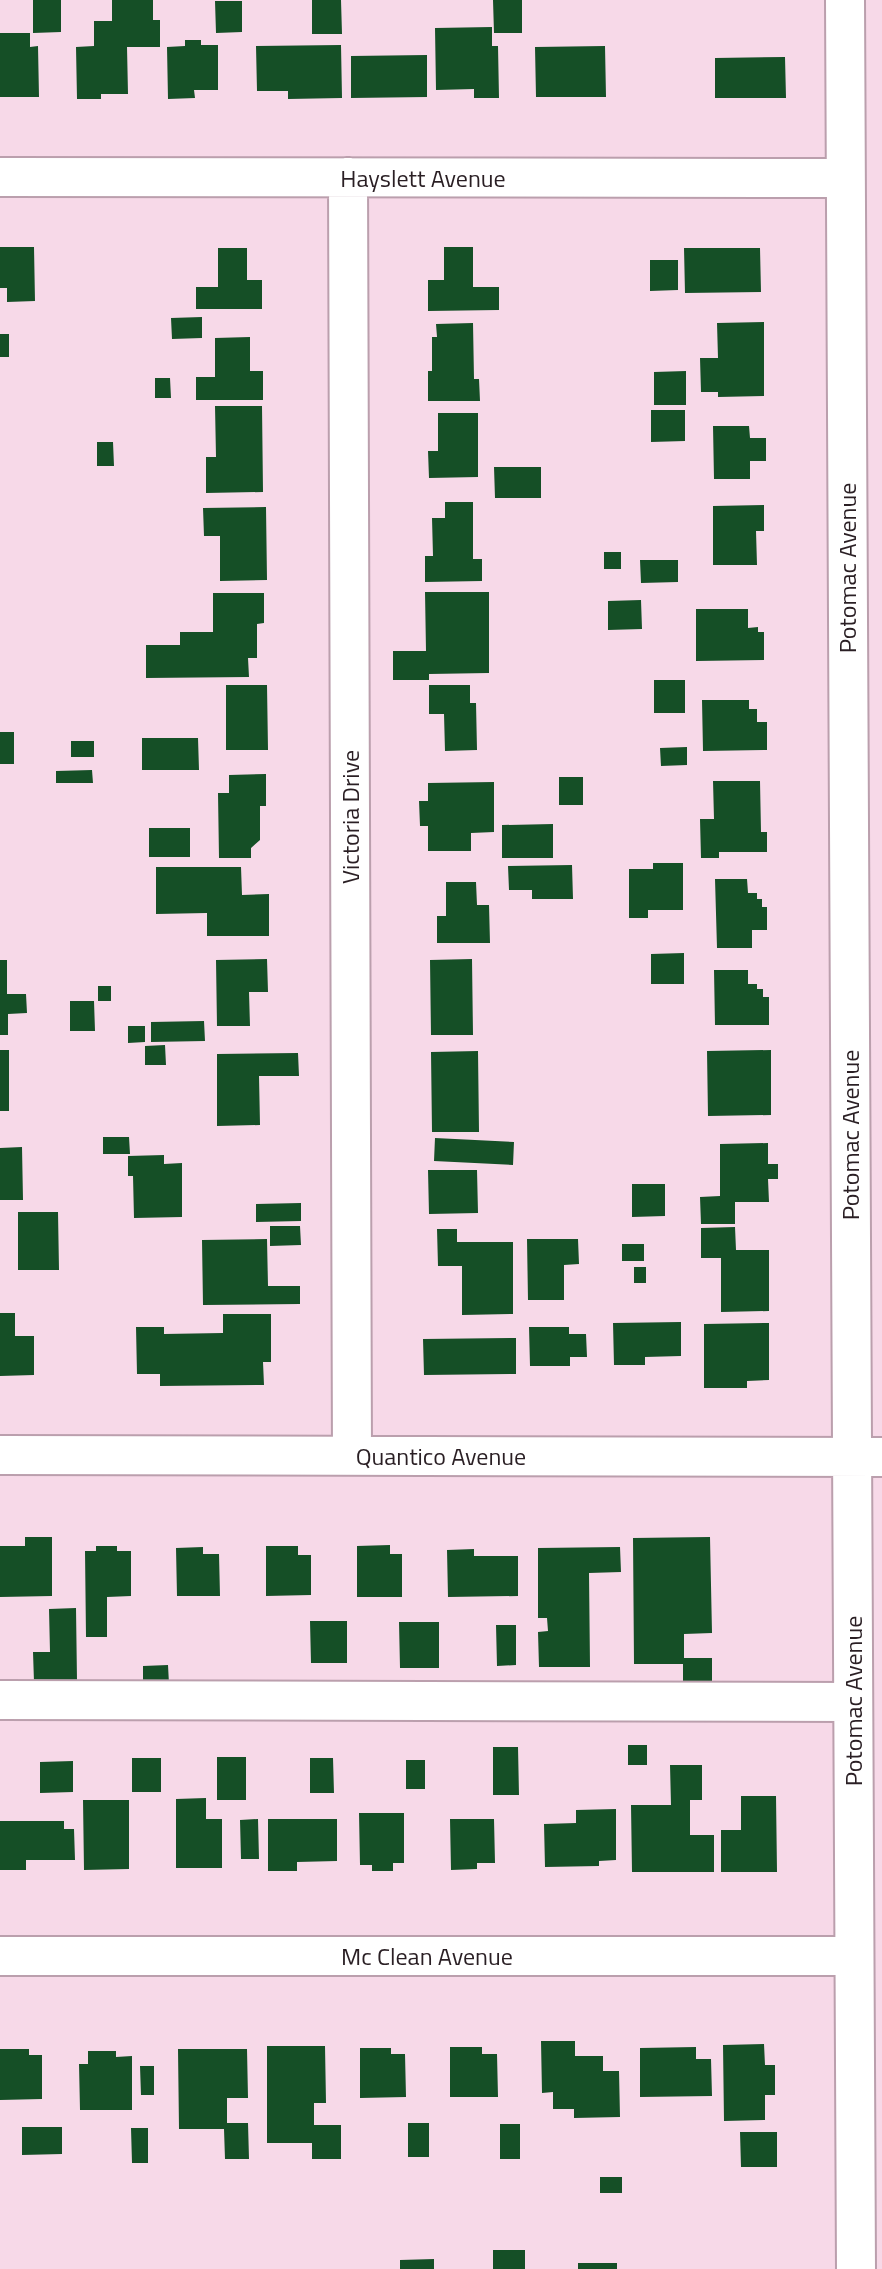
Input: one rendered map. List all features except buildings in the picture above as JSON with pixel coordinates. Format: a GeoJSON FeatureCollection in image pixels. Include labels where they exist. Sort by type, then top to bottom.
{"type":"FeatureCollection","features":[{"type":"Feature","properties":{"kind":"street","name":"Potomac Avenue"},"geometry":{"type":"LineString","coordinates":[[845,0],[845,178],[867,1457],[853,1702],[856,2269]]}},
{"type":"Feature","properties":{"kind":"street","name":"Hayslett Avenue"},"geometry":{"type":"LineString","coordinates":[[0,177],[845,178]]}},
{"type":"Feature","properties":{"kind":"street","name":"Victoria Drive"},"geometry":{"type":"LineString","coordinates":[[348,177],[352,1456]]}},
{"type":"Feature","properties":{"kind":"street","name":"Quantico Avenue"},"geometry":{"type":"LineString","coordinates":[[0,1455],[867,1457]]}},
{"type":"Feature","properties":{"kind":"street"},"geometry":{"type":"LineString","coordinates":[[0,1700],[853,1702]]}},
{"type":"Feature","properties":{"kind":"street","name":"Mc Clean Avenue"},"geometry":{"type":"LineString","coordinates":[[0,1956],[854,1956]]}}]}
